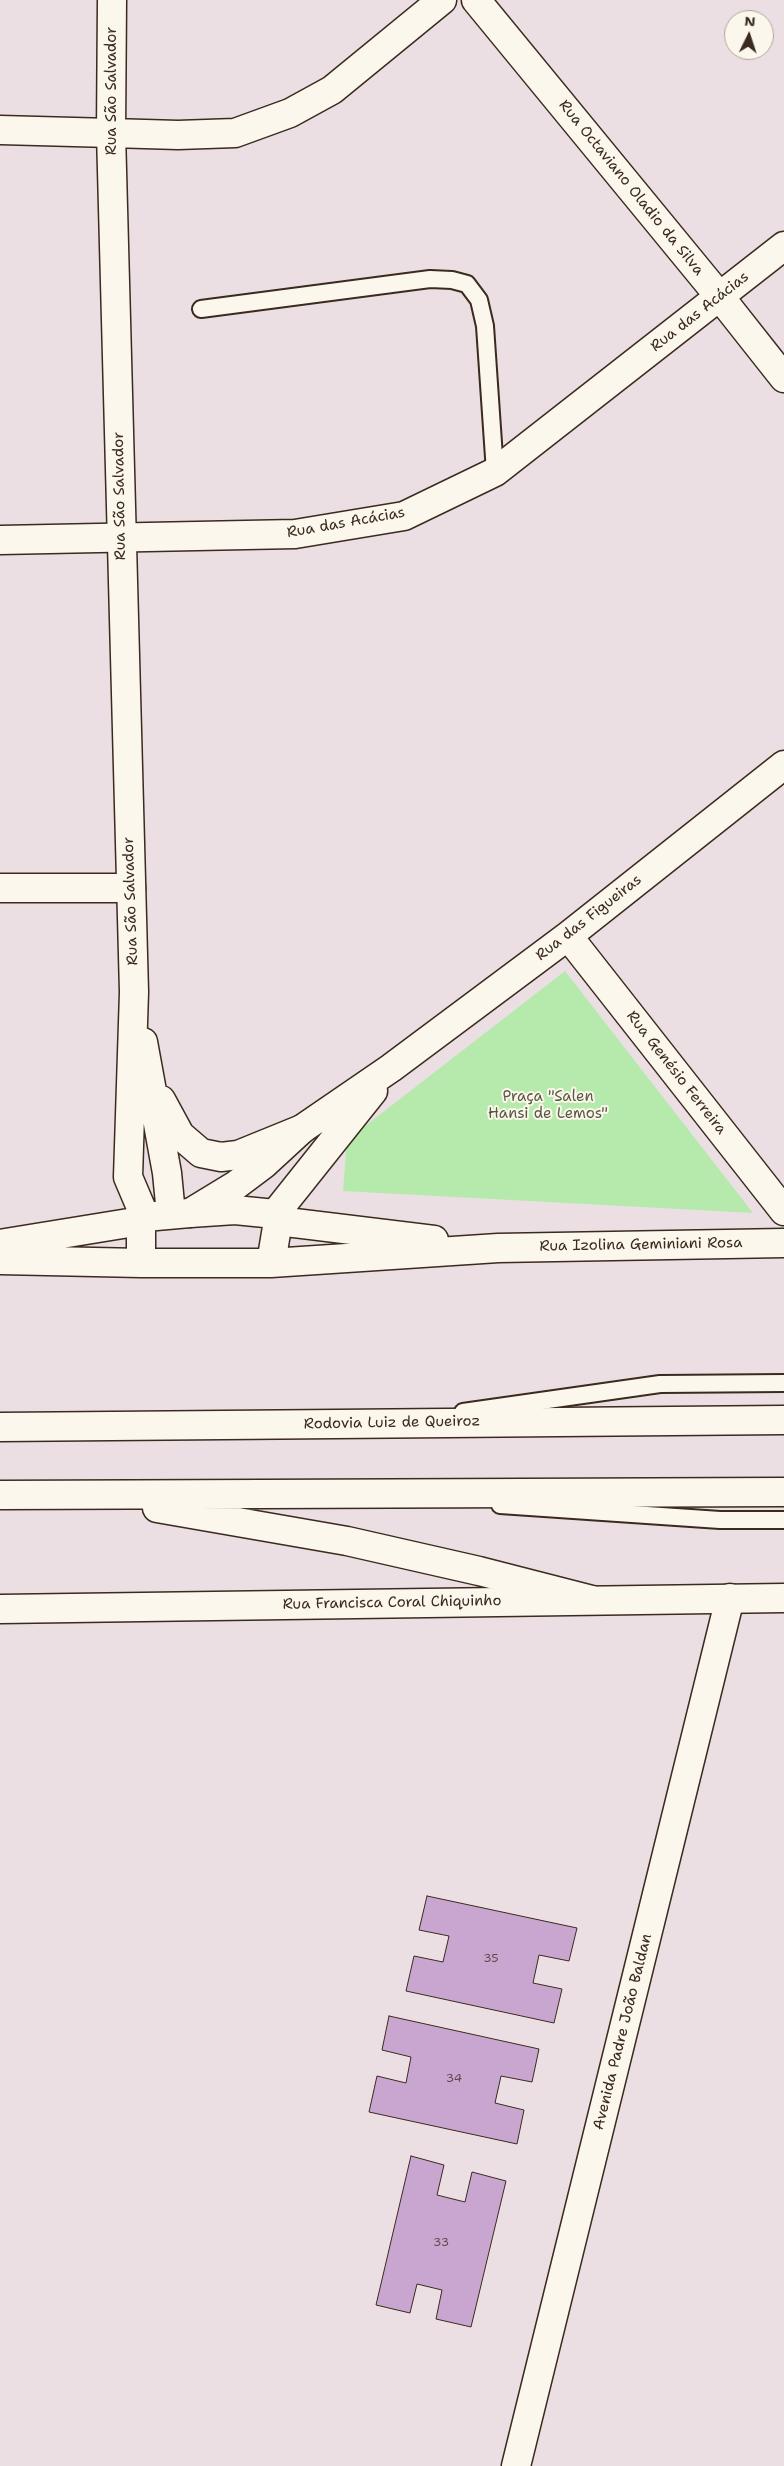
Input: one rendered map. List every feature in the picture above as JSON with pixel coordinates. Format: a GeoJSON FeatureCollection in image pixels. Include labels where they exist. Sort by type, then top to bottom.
{"type":"FeatureCollection","features":[{"type":"Feature","properties":{"kind":"main road","name":"Rua São Salvador"},"geometry":{"type":"LineString","coordinates":[[112,0],[111,133],[134,992],[128,1177],[162,1216]]}},
{"type":"Feature","properties":{"kind":"main road"},"geometry":{"type":"LineString","coordinates":[[0,130],[178,135],[235,132],[290,113],[332,90],[442,0]]}},
{"type":"Feature","properties":{"kind":"main road","name":"Rua Octaviano Oladio da Silva"},"geometry":{"type":"LineString","coordinates":[[476,0],[720,296],[784,378]]}},
{"type":"Feature","properties":{"kind":"main road","name":"Rua das Acácias"},"geometry":{"type":"LineString","coordinates":[[0,540],[295,534],[404,516],[495,472],[784,246]]}},
{"type":"Feature","properties":{"kind":"main road","name":"Rua das Figueiras"},"geometry":{"type":"LineString","coordinates":[[162,1216],[236,1186],[264,1164],[302,1129],[392,1068],[568,936],[784,765]]}},
{"type":"Feature","properties":{"kind":"main road"},"geometry":{"type":"LineString","coordinates":[[0,888],[131,888]]}},
{"type":"Feature","properties":{"kind":"main road","name":"Rua Genésio Ferreira"},"geometry":{"type":"LineString","coordinates":[[568,936],[784,1211]]}},
{"type":"Feature","properties":{"kind":"main road","name":"Rua São Salvador"},"geometry":{"type":"LineString","coordinates":[[134,992],[167,1173],[162,1216]]}},
{"type":"Feature","properties":{"kind":"main road","name":"Rua das Figueiras"},"geometry":{"type":"LineString","coordinates":[[276,1217],[392,1068]]}},
{"type":"Feature","properties":{"kind":"main road"},"geometry":{"type":"LineString","coordinates":[[150,1076],[173,1125],[180,1135],[201,1153],[221,1156],[238,1155],[302,1129]]}},
{"type":"Feature","properties":{"kind":"main road","name":"Rua Izolina Geminiani Rosa"},"geometry":{"type":"LineString","coordinates":[[162,1216],[235,1210],[498,1248]]}},
{"type":"Feature","properties":{"kind":"main road"},"geometry":{"type":"LineString","coordinates":[[0,1244],[162,1216]]}},
{"type":"Feature","properties":{"kind":"main road"},"geometry":{"type":"LineString","coordinates":[[0,1260],[141,1263],[162,1216]]}},
{"type":"Feature","properties":{"kind":"main road"},"geometry":{"type":"LineString","coordinates":[[271,1263],[276,1217]]}},
{"type":"Feature","properties":{"kind":"main road","name":"Rua Izolina Geminiani Rosa"},"geometry":{"type":"LineString","coordinates":[[141,1263],[271,1263],[498,1248],[784,1243]]}},
{"type":"Feature","properties":{"kind":"main road","name":"Rodovia Luiz de Queiroz"},"geometry":{"type":"LineString","coordinates":[[0,1427],[784,1420]]}},
{"type":"Feature","properties":{"kind":"main road"},"geometry":{"type":"LineString","coordinates":[[0,1495],[784,1492]]}},
{"type":"Feature","properties":{"kind":"main road"},"geometry":{"type":"LineString","coordinates":[[74,1494],[347,1541],[479,1571],[592,1600]]}},
{"type":"Feature","properties":{"kind":"main road","name":"Avenida Padre João Baldan"},"geometry":{"type":"LineString","coordinates":[[516,2466],[730,1598]]}},
{"type":"Feature","properties":{"kind":"main road","name":"Rua Francisca Coral Chiquinho"},"geometry":{"type":"LineString","coordinates":[[0,1609],[784,1598]]}},
{"type":"Feature","properties":{"kind":"lane"},"geometry":{"type":"LineString","coordinates":[[201,309],[287,296],[430,279],[452,280],[467,284],[479,300],[485,326],[495,472]]}},
{"type":"Feature","properties":{"kind":"lane"},"geometry":{"type":"LineString","coordinates":[[386,1423],[660,1384],[784,1383]]}},
{"type":"Feature","properties":{"kind":"lane"},"geometry":{"type":"LineString","coordinates":[[340,1495],[720,1520],[784,1520]]}},
{"type":"Feature","properties":{"kind":"green space","name":"Praça \"Salen Hansi de Lemos\""},"geometry":{"type":"Polygon","coordinates":[[[565,971],[753,1213],[343,1191],[347,1140],[565,971]]]}},
{"type":"Feature","properties":{"kind":"building"},"geometry":{"type":"Polygon","coordinates":[[[427,1896],[577,1928],[569,1961],[539,1955],[533,1983],[562,1989],[554,2023],[406,1991],[414,1956],[443,1962],[449,1936],[419,1930],[427,1896]]]}},
{"type":"Feature","properties":{"kind":"building"},"geometry":{"type":"Polygon","coordinates":[[[389,2016],[539,2049],[532,2082],[501,2076],[495,2103],[524,2110],[517,2144],[369,2112],[377,2076],[406,2083],[411,2057],[382,2050],[389,2016]]]}},
{"type":"Feature","properties":{"kind":"building"},"geometry":{"type":"Polygon","coordinates":[[[411,2156],[444,2165],[437,2195],[465,2202],[472,2172],[506,2181],[471,2327],[436,2319],[442,2290],[417,2284],[410,2313],[376,2305],[411,2156]]]}}]}
